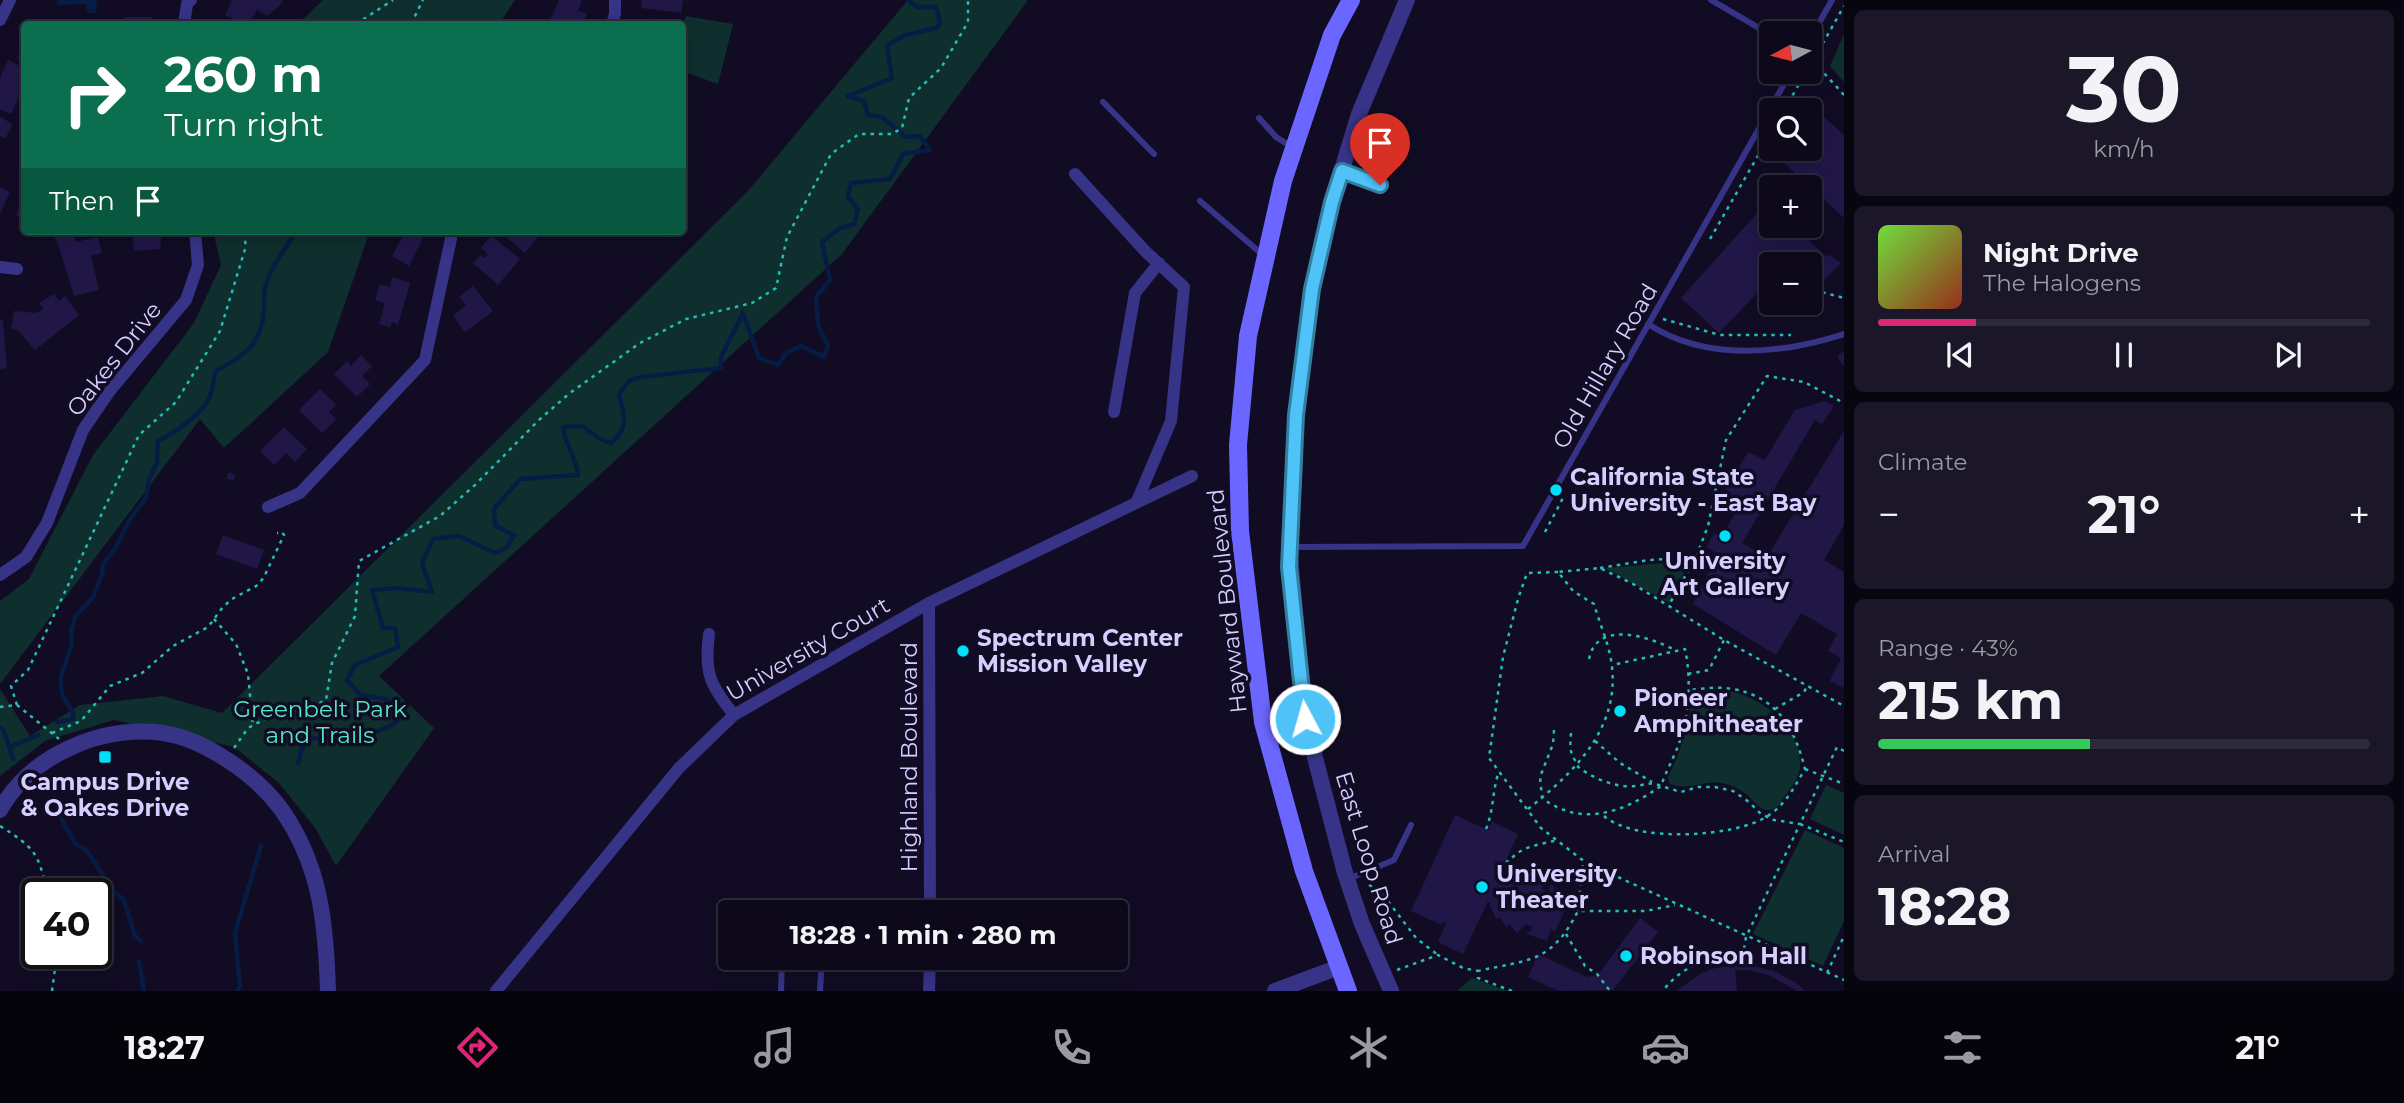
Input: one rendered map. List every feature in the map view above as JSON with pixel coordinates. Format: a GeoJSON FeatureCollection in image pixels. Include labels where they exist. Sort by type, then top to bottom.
{"type":"FeatureCollection","features":[{"type":"Feature","properties":{"kind":"main road","name":"Hayward Boulevard"},"geometry":{"type":"LineString","coordinates":[[1346,2],[1332,35],[1283,181],[1248,336],[1238,445],[1240,531],[1264,722],[1304,871],[1348,991]]}},
{"type":"Feature","properties":{"kind":"street"},"geometry":{"type":"LineString","coordinates":[[0,20],[10,0]]}},
{"type":"Feature","properties":{"kind":"street"},"geometry":{"type":"LineString","coordinates":[[613,21],[615,0]]}},
{"type":"Feature","properties":{"kind":"street","name":"East Loop Road"},"geometry":{"type":"LineString","coordinates":[[1391,991],[1362,924],[1347,879],[1305,719],[1289,547],[1296,415],[1312,289],[1332,202],[1359,114],[1407,0]]}},
{"type":"Feature","properties":{"kind":"street"},"geometry":{"type":"LineString","coordinates":[[184,21],[186,1]]}},
{"type":"Feature","properties":{"kind":"street"},"geometry":{"type":"LineString","coordinates":[[1074,174],[1145,251],[1184,287],[1171,421],[1137,501]]}},
{"type":"Feature","properties":{"kind":"street","name":"Oakes Drive"},"geometry":{"type":"LineString","coordinates":[[0,575],[26,557],[47,523],[83,430],[103,401],[187,300],[198,265],[195,235]]}},
{"type":"Feature","properties":{"kind":"street"},"geometry":{"type":"LineString","coordinates":[[268,507],[300,493],[425,360],[452,235]]}},
{"type":"Feature","properties":{"kind":"street"},"geometry":{"type":"LineString","coordinates":[[1114,412],[1135,293],[1159,263]]}},
{"type":"Feature","properties":{"kind":"street"},"geometry":{"type":"LineString","coordinates":[[0,267],[17,269]]}},
{"type":"Feature","properties":{"kind":"street","name":"University Court"},"geometry":{"type":"LineString","coordinates":[[496,991],[679,768],[734,715],[929,603],[1192,476]]}},
{"type":"Feature","properties":{"kind":"street","name":"Highland Boulevard"},"geometry":{"type":"LineString","coordinates":[[929,603],[930,900]]}},
{"type":"Feature","properties":{"kind":"street"},"geometry":{"type":"LineString","coordinates":[[709,634],[706,656],[713,689],[734,715]]}},
{"type":"Feature","properties":{"kind":"street"},"geometry":{"type":"LineString","coordinates":[[0,806],[27,774],[59,753],[97,738],[126,732],[165,733],[197,744],[226,759],[260,784],[282,810],[304,848],[317,885],[326,930],[328,991]]}},
{"type":"Feature","properties":{"kind":"street"},"geometry":{"type":"LineString","coordinates":[[1275,991],[1339,967]]}},
{"type":"Feature","properties":{"kind":"street"},"geometry":{"type":"LineString","coordinates":[[929,991],[930,970]]}},
{"type":"Feature","properties":{"kind":"lane"},"geometry":{"type":"LineString","coordinates":[[1711,0],[1759,28]]}},
{"type":"Feature","properties":{"kind":"lane"},"geometry":{"type":"LineString","coordinates":[[1820,21],[1832,0]]}},
{"type":"Feature","properties":{"kind":"lane","name":"Old Hillary Road"},"geometry":{"type":"LineString","coordinates":[[1289,547],[1523,546],[1784,84]]}},
{"type":"Feature","properties":{"kind":"lane"},"geometry":{"type":"LineString","coordinates":[[1103,102],[1154,154]]}},
{"type":"Feature","properties":{"kind":"lane"},"geometry":{"type":"LineString","coordinates":[[1259,118],[1276,137],[1294,148]]}},
{"type":"Feature","properties":{"kind":"lane"},"geometry":{"type":"LineString","coordinates":[[1342,171],[1380,185]]}},
{"type":"Feature","properties":{"kind":"lane"},"geometry":{"type":"LineString","coordinates":[[1200,201],[1265,257]]}},
{"type":"Feature","properties":{"kind":"lane"},"geometry":{"type":"LineString","coordinates":[[1648,324],[1674,338],[1709,347],[1736,350],[1800,347],[1844,334]]}},
{"type":"Feature","properties":{"kind":"lane"},"geometry":{"type":"LineString","coordinates":[[1347,879],[1394,860],[1410,825]]}},
{"type":"Feature","properties":{"kind":"lane"},"geometry":{"type":"LineString","coordinates":[[781,991],[782,970]]}},
{"type":"Feature","properties":{"kind":"lane"},"geometry":{"type":"LineString","coordinates":[[820,991],[821,970]]}},
{"type":"Feature","properties":{"kind":"path"},"geometry":{"type":"LineString","coordinates":[[361,21],[393,0]]}},
{"type":"Feature","properties":{"kind":"path"},"geometry":{"type":"LineString","coordinates":[[412,21],[423,0]]}},
{"type":"Feature","properties":{"kind":"path"},"geometry":{"type":"LineString","coordinates":[[226,759],[248,728],[282,710],[305,709],[326,700],[331,663],[355,616],[359,561],[440,516],[560,402],[639,343],[686,319],[752,303],[776,288],[787,237],[831,154],[859,134],[892,134],[902,128],[909,98],[941,68],[968,22],[968,0]]}},
{"type":"Feature","properties":{"kind":"path"},"geometry":{"type":"LineString","coordinates":[[1822,44],[1844,6]]}},
{"type":"Feature","properties":{"kind":"path"},"geometry":{"type":"LineString","coordinates":[[1822,72],[1844,95]]}},
{"type":"Feature","properties":{"kind":"path"},"geometry":{"type":"LineString","coordinates":[[71,748],[17,705],[11,686],[28,670],[139,435],[176,402],[220,331],[246,246],[244,235]]}},
{"type":"Feature","properties":{"kind":"path"},"geometry":{"type":"LineString","coordinates":[[1822,292],[1844,298]]}},
{"type":"Feature","properties":{"kind":"path"},"geometry":{"type":"LineString","coordinates":[[1663,319],[1720,335],[1792,335]]}},
{"type":"Feature","properties":{"kind":"path"},"geometry":{"type":"LineString","coordinates":[[1669,604],[1696,557],[1708,526],[1726,440],[1767,376],[1804,382],[1844,402]]}},
{"type":"Feature","properties":{"kind":"path"},"geometry":{"type":"LineString","coordinates":[[52,733],[81,721],[110,686],[142,673],[173,646],[208,627],[232,599],[258,585],[284,535],[277,533]]}},
{"type":"Feature","properties":{"kind":"path"},"geometry":{"type":"LineString","coordinates":[[1696,557],[1527,573],[1503,657],[1489,758],[1541,828],[1583,860],[1844,981]]}},
{"type":"Feature","properties":{"kind":"path"},"geometry":{"type":"LineString","coordinates":[[1600,568],[1669,604],[1724,640],[1844,706]]}},
{"type":"Feature","properties":{"kind":"path"},"geometry":{"type":"LineString","coordinates":[[1527,810],[1578,765],[1595,741],[1612,700],[1612,665],[1594,604],[1573,591],[1559,572]]}},
{"type":"Feature","properties":{"kind":"path"},"geometry":{"type":"LineString","coordinates":[[214,619],[236,644],[248,674],[253,726]]}},
{"type":"Feature","properties":{"kind":"path"},"geometry":{"type":"LineString","coordinates":[[1589,659],[1592,648],[1605,637],[1616,634],[1652,640],[1675,649]]}},
{"type":"Feature","properties":{"kind":"path"},"geometry":{"type":"LineString","coordinates":[[1688,674],[1709,670],[1724,640]]}},
{"type":"Feature","properties":{"kind":"path"},"geometry":{"type":"LineString","coordinates":[[1554,730],[1553,744],[1540,777],[1542,798],[1556,808],[1602,815],[1639,802],[1661,786],[1682,732],[1688,690],[1685,649],[1675,649],[1612,665]]}},
{"type":"Feature","properties":{"kind":"path"},"geometry":{"type":"LineString","coordinates":[[1775,709],[1804,692],[1808,685]]}},
{"type":"Feature","properties":{"kind":"path"},"geometry":{"type":"LineString","coordinates":[[1602,815],[1610,822],[1640,832],[1674,835],[1730,829],[1767,817],[1781,806],[1805,769],[1797,738],[1787,721],[1775,709],[1754,696],[1733,689],[1688,690]]}},
{"type":"Feature","properties":{"kind":"path"},"geometry":{"type":"LineString","coordinates":[[0,707],[17,705]]}},
{"type":"Feature","properties":{"kind":"path"},"geometry":{"type":"LineString","coordinates":[[1571,733],[1569,749],[1573,758],[1595,778],[1631,787],[1652,782]]}},
{"type":"Feature","properties":{"kind":"path"},"geometry":{"type":"LineString","coordinates":[[1595,741],[1620,763],[1661,786],[1681,792],[1707,787],[1732,791],[1767,817],[1800,824],[1844,842]]}},
{"type":"Feature","properties":{"kind":"path"},"geometry":{"type":"LineString","coordinates":[[1663,991],[1682,972],[1695,965],[1725,955],[1744,955],[1746,937],[1836,747],[1844,751]]}},
{"type":"Feature","properties":{"kind":"path"},"geometry":{"type":"LineString","coordinates":[[1805,769],[1844,784]]}},
{"type":"Feature","properties":{"kind":"path"},"geometry":{"type":"LineString","coordinates":[[1486,829],[1492,815],[1492,796],[1499,771]]}},
{"type":"Feature","properties":{"kind":"path"},"geometry":{"type":"LineString","coordinates":[[0,826],[27,843],[37,856],[43,878]]}},
{"type":"Feature","properties":{"kind":"path"},"geometry":{"type":"LineString","coordinates":[[1506,861],[1509,862],[1513,854],[1523,849],[1557,840]]}},
{"type":"Feature","properties":{"kind":"path"},"geometry":{"type":"LineString","coordinates":[[1369,885],[1381,892],[1416,938],[1438,955],[1463,968],[1478,971],[1537,957],[1550,951],[1566,934],[1578,911],[1583,860]]}},
{"type":"Feature","properties":{"kind":"path"},"geometry":{"type":"LineString","coordinates":[[1578,911],[1646,911],[1677,905]]}},
{"type":"Feature","properties":{"kind":"path"},"geometry":{"type":"LineString","coordinates":[[1566,934],[1585,966],[1597,974],[1610,991]]}},
{"type":"Feature","properties":{"kind":"path"},"geometry":{"type":"LineString","coordinates":[[1827,973],[1844,936]]}},
{"type":"Feature","properties":{"kind":"path"},"geometry":{"type":"LineString","coordinates":[[1397,970],[1438,955]]}},
{"type":"Feature","properties":{"kind":"path"},"geometry":{"type":"LineString","coordinates":[[52,991],[55,969]]}},
{"type":"Feature","properties":{"kind":"path"},"geometry":{"type":"LineString","coordinates":[[1478,971],[1478,978],[1512,991]]}},
{"type":"Feature","properties":{"kind":"green space"},"geometry":{"type":"Polygon","coordinates":[[[323,0],[515,0],[501,21],[301,21],[323,0]]]}},
{"type":"Feature","properties":{"kind":"green space","name":"Greenbelt Park and Trails"},"geometry":{"type":"Polygon","coordinates":[[[908,0],[1028,0],[842,254],[379,676],[434,728],[336,866],[316,829],[279,783],[234,747],[114,720],[45,741],[0,776],[0,689],[30,736],[80,705],[163,696],[222,713],[748,191],[908,0]]]}},
{"type":"Feature","properties":{"kind":"green space"},"geometry":{"type":"Polygon","coordinates":[[[686,16],[733,24],[718,84],[687,73],[686,75],[686,16]]]}},
{"type":"Feature","properties":{"kind":"green space"},"geometry":{"type":"Polygon","coordinates":[[[1844,34],[1844,82],[1830,66],[1844,34]]]}},
{"type":"Feature","properties":{"kind":"green space"},"geometry":{"type":"Polygon","coordinates":[[[214,235],[369,235],[328,352],[224,448],[200,419],[0,684],[0,601],[29,579],[93,455],[194,323],[221,265],[214,235]]]}},
{"type":"Feature","properties":{"kind":"green space"},"geometry":{"type":"Polygon","coordinates":[[[1690,561],[1669,603],[1605,568],[1690,561]]]}},
{"type":"Feature","properties":{"kind":"green space"},"geometry":{"type":"Polygon","coordinates":[[[1721,690],[1749,697],[1763,705],[1775,714],[1793,737],[1800,766],[1798,775],[1780,803],[1772,810],[1761,808],[1740,790],[1722,783],[1682,786],[1669,783],[1668,777],[1688,723],[1692,698],[1721,690]]]}},
{"type":"Feature","properties":{"kind":"green space"},"geometry":{"type":"Polygon","coordinates":[[[1826,785],[1844,793],[1844,835],[1810,819],[1826,785]]]}},
{"type":"Feature","properties":{"kind":"green space"},"geometry":{"type":"Polygon","coordinates":[[[1805,830],[1844,848],[1844,921],[1823,966],[1753,934],[1805,830]]]}},
{"type":"Feature","properties":{"kind":"green space"},"geometry":{"type":"Polygon","coordinates":[[[1472,978],[1508,991],[1457,991],[1472,978]]]}},
{"type":"Feature","properties":{"kind":"water"},"geometry":{"type":"Polygon","coordinates":[[[57,0],[97,0],[96,13],[87,13],[86,4],[57,5],[57,0]]]}},
{"type":"Feature","properties":{"kind":"building"},"geometry":{"type":"Polygon","coordinates":[[[232,0],[283,2],[268,16],[257,10],[251,21],[237,21],[225,15],[232,0]]]}},
{"type":"Feature","properties":{"kind":"building"},"geometry":{"type":"Polygon","coordinates":[[[559,0],[582,0],[578,10],[587,14],[584,21],[550,20],[559,0]]]}},
{"type":"Feature","properties":{"kind":"building"},"geometry":{"type":"Polygon","coordinates":[[[642,0],[683,0],[681,13],[641,8],[642,0]]]}},
{"type":"Feature","properties":{"kind":"building"},"geometry":{"type":"Polygon","coordinates":[[[125,17],[152,17],[152,21],[120,21],[125,17]]]}},
{"type":"Feature","properties":{"kind":"building"},"geometry":{"type":"Polygon","coordinates":[[[8,60],[21,66],[21,96],[11,114],[0,109],[0,78],[8,60]]]}},
{"type":"Feature","properties":{"kind":"building"},"geometry":{"type":"Polygon","coordinates":[[[1822,115],[1844,135],[1844,218],[1822,198],[1822,175],[1797,175],[1784,163],[1822,161],[1822,115]]]}},
{"type":"Feature","properties":{"kind":"building"},"geometry":{"type":"Polygon","coordinates":[[[0,117],[13,124],[5,139],[0,136],[0,117]]]}},
{"type":"Feature","properties":{"kind":"building"},"geometry":{"type":"Polygon","coordinates":[[[0,187],[10,192],[0,214],[0,187]]]}},
{"type":"Feature","properties":{"kind":"building"},"geometry":{"type":"Polygon","coordinates":[[[21,204],[21,218],[16,215],[21,204]]]}},
{"type":"Feature","properties":{"kind":"building"},"geometry":{"type":"Polygon","coordinates":[[[1759,211],[1759,238],[1806,238],[1822,252],[1759,252],[1759,291],[1719,333],[1681,298],[1759,211]]]}},
{"type":"Feature","properties":{"kind":"building"},"geometry":{"type":"Polygon","coordinates":[[[53,235],[74,235],[76,242],[98,237],[102,253],[91,256],[99,290],[74,296],[53,235]]]}},
{"type":"Feature","properties":{"kind":"building"},"geometry":{"type":"Polygon","coordinates":[[[132,235],[162,235],[160,249],[134,251],[132,235]]]}},
{"type":"Feature","properties":{"kind":"building"},"geometry":{"type":"Polygon","coordinates":[[[403,235],[425,235],[409,266],[392,256],[403,235]]]}},
{"type":"Feature","properties":{"kind":"building"},"geometry":{"type":"Polygon","coordinates":[[[491,235],[520,259],[498,285],[473,263],[481,255],[485,258],[488,254],[481,248],[491,235]]]}},
{"type":"Feature","properties":{"kind":"building"},"geometry":{"type":"Polygon","coordinates":[[[504,235],[540,235],[525,253],[504,235]]]}},
{"type":"Feature","properties":{"kind":"building"},"geometry":{"type":"Polygon","coordinates":[[[1822,252],[1841,263],[1822,283],[1822,252]]]}},
{"type":"Feature","properties":{"kind":"building"},"geometry":{"type":"Polygon","coordinates":[[[392,277],[410,283],[398,325],[392,322],[390,327],[379,324],[385,303],[375,300],[380,284],[390,287],[392,277]]]}},
{"type":"Feature","properties":{"kind":"building"},"geometry":{"type":"Polygon","coordinates":[[[473,286],[493,311],[465,332],[453,316],[466,305],[459,297],[473,286]]]}},
{"type":"Feature","properties":{"kind":"building"},"geometry":{"type":"Polygon","coordinates":[[[54,294],[59,301],[65,296],[79,315],[35,350],[18,330],[11,329],[14,311],[36,313],[44,309],[39,303],[54,294]]]}},
{"type":"Feature","properties":{"kind":"building"},"geometry":{"type":"Polygon","coordinates":[[[0,319],[3,321],[7,368],[0,369],[0,319]]]}},
{"type":"Feature","properties":{"kind":"building"},"geometry":{"type":"Polygon","coordinates":[[[1844,351],[1844,367],[1837,356],[1844,351]]]}},
{"type":"Feature","properties":{"kind":"building"},"geometry":{"type":"Polygon","coordinates":[[[361,355],[372,366],[362,376],[370,384],[357,397],[334,374],[347,361],[351,366],[361,355]]]}},
{"type":"Feature","properties":{"kind":"building"},"geometry":{"type":"Polygon","coordinates":[[[320,389],[336,405],[329,412],[336,419],[322,433],[299,410],[320,389]]]}},
{"type":"Feature","properties":{"kind":"building"},"geometry":{"type":"Polygon","coordinates":[[[1825,401],[1834,406],[1822,424],[1815,420],[1742,543],[1767,557],[1844,431],[1844,525],[1824,560],[1844,572],[1844,688],[1830,681],[1841,658],[1828,651],[1837,634],[1801,613],[1776,655],[1693,604],[1718,554],[1706,547],[1714,533],[1722,537],[1741,502],[1724,492],[1748,452],[1765,460],[1795,410],[1825,401]]]}},
{"type":"Feature","properties":{"kind":"building"},"geometry":{"type":"Polygon","coordinates":[[[284,427],[307,449],[295,462],[286,453],[274,465],[260,451],[284,427]]]}},
{"type":"Feature","properties":{"kind":"building"},"geometry":{"type":"Polygon","coordinates":[[[229,472],[236,476],[233,481],[226,478],[229,472]]]}},
{"type":"Feature","properties":{"kind":"building"},"geometry":{"type":"Polygon","coordinates":[[[223,535],[264,550],[257,569],[216,554],[223,535]]]}},
{"type":"Feature","properties":{"kind":"building","name":"University Theater"},"geometry":{"type":"Polygon","coordinates":[[[1455,815],[1488,830],[1492,822],[1518,834],[1503,867],[1543,876],[1542,889],[1549,892],[1550,884],[1568,895],[1562,905],[1566,907],[1555,932],[1551,929],[1547,941],[1527,934],[1533,928],[1526,924],[1517,933],[1509,924],[1506,927],[1500,917],[1496,919],[1488,901],[1463,954],[1438,942],[1446,923],[1443,922],[1442,925],[1411,911],[1455,815]]]}},
{"type":"Feature","properties":{"kind":"building","name":"Robinson Hall"},"geometry":{"type":"Polygon","coordinates":[[[1640,918],[1658,932],[1613,990],[1559,991],[1528,977],[1538,954],[1587,977],[1598,975],[1640,918]]]}},
{"type":"Feature","properties":{"kind":"building"},"geometry":{"type":"Polygon","coordinates":[[[1736,965],[1774,971],[1805,991],[1797,991],[1769,975],[1735,970],[1737,991],[1676,991],[1711,969],[1736,965]]]}},
{"type":"Feature","properties":{"kind":"waterway"},"geometry":{"type":"LineString","coordinates":[[298,763],[305,739],[371,733],[394,723],[404,714],[386,699],[360,695],[347,680],[355,665],[398,647],[395,628],[383,628],[372,590],[396,588],[432,592],[422,563],[433,539],[459,536],[495,553],[506,548],[514,536],[495,525],[494,509],[520,479],[578,475],[563,427],[582,426],[600,439],[611,443],[623,426],[624,414],[619,394],[629,381],[641,377],[721,368],[721,357],[743,313],[759,358],[778,365],[786,353],[801,346],[824,357],[828,346],[818,325],[816,297],[830,280],[822,242],[840,228],[854,224],[858,209],[848,197],[851,183],[890,179],[903,154],[930,150],[920,136],[906,137],[882,117],[868,115],[864,101],[848,96],[892,78],[887,46],[905,35],[937,28],[940,22],[936,7],[917,7],[908,0]]}},
{"type":"Feature","properties":{"kind":"waterway"},"geometry":{"type":"LineString","coordinates":[[57,722],[73,719],[73,712],[63,697],[61,676],[72,644],[71,632],[75,617],[93,597],[103,564],[146,498],[149,479],[157,463],[158,441],[194,417],[210,395],[216,371],[243,354],[255,341],[262,323],[267,281],[293,235]]}},
{"type":"Feature","properties":{"kind":"waterway"},"geometry":{"type":"LineString","coordinates":[[0,727],[4,731],[13,759]]}},
{"type":"Feature","properties":{"kind":"waterway"},"geometry":{"type":"LineString","coordinates":[[10,747],[38,735]]}},
{"type":"Feature","properties":{"kind":"waterway"},"geometry":{"type":"LineString","coordinates":[[58,813],[75,843],[88,852],[112,890],[124,900],[135,936],[141,941]]}},
{"type":"Feature","properties":{"kind":"waterway"},"geometry":{"type":"LineString","coordinates":[[237,991],[240,987],[235,933],[261,846]]}},
{"type":"Feature","properties":{"kind":"waterway"},"geometry":{"type":"LineString","coordinates":[[139,962],[144,991]]}},
{"type":"Feature","properties":{"kind":"place","name":"California State University - East Bay"},"geometry":{"type":"Point","coordinates":[1556,490]}},
{"type":"Feature","properties":{"kind":"place","name":"University Art Gallery"},"geometry":{"type":"Point","coordinates":[1725,536]}},
{"type":"Feature","properties":{"kind":"place","name":"Spectrum Center Mission Valley"},"geometry":{"type":"Point","coordinates":[963,651]}},
{"type":"Feature","properties":{"kind":"place","name":"Pioneer Amphitheater"},"geometry":{"type":"Point","coordinates":[1620,711]}},
{"type":"Feature","properties":{"kind":"place","name":"Campus Drive & Oakes Drive"},"geometry":{"type":"Point","coordinates":[105,757]}},
{"type":"Feature","properties":{"kind":"place","name":"University Theater"},"geometry":{"type":"Point","coordinates":[1482,887]}},
{"type":"Feature","properties":{"kind":"place","name":"Robinson Hall"},"geometry":{"type":"Point","coordinates":[1626,956]}},
{"type":"Feature","properties":{"kind":"route"},"geometry":{"type":"LineString","coordinates":[[1305,719],[1289,547],[1296,415],[1312,289],[1342,171],[1380,185]]}}]}
